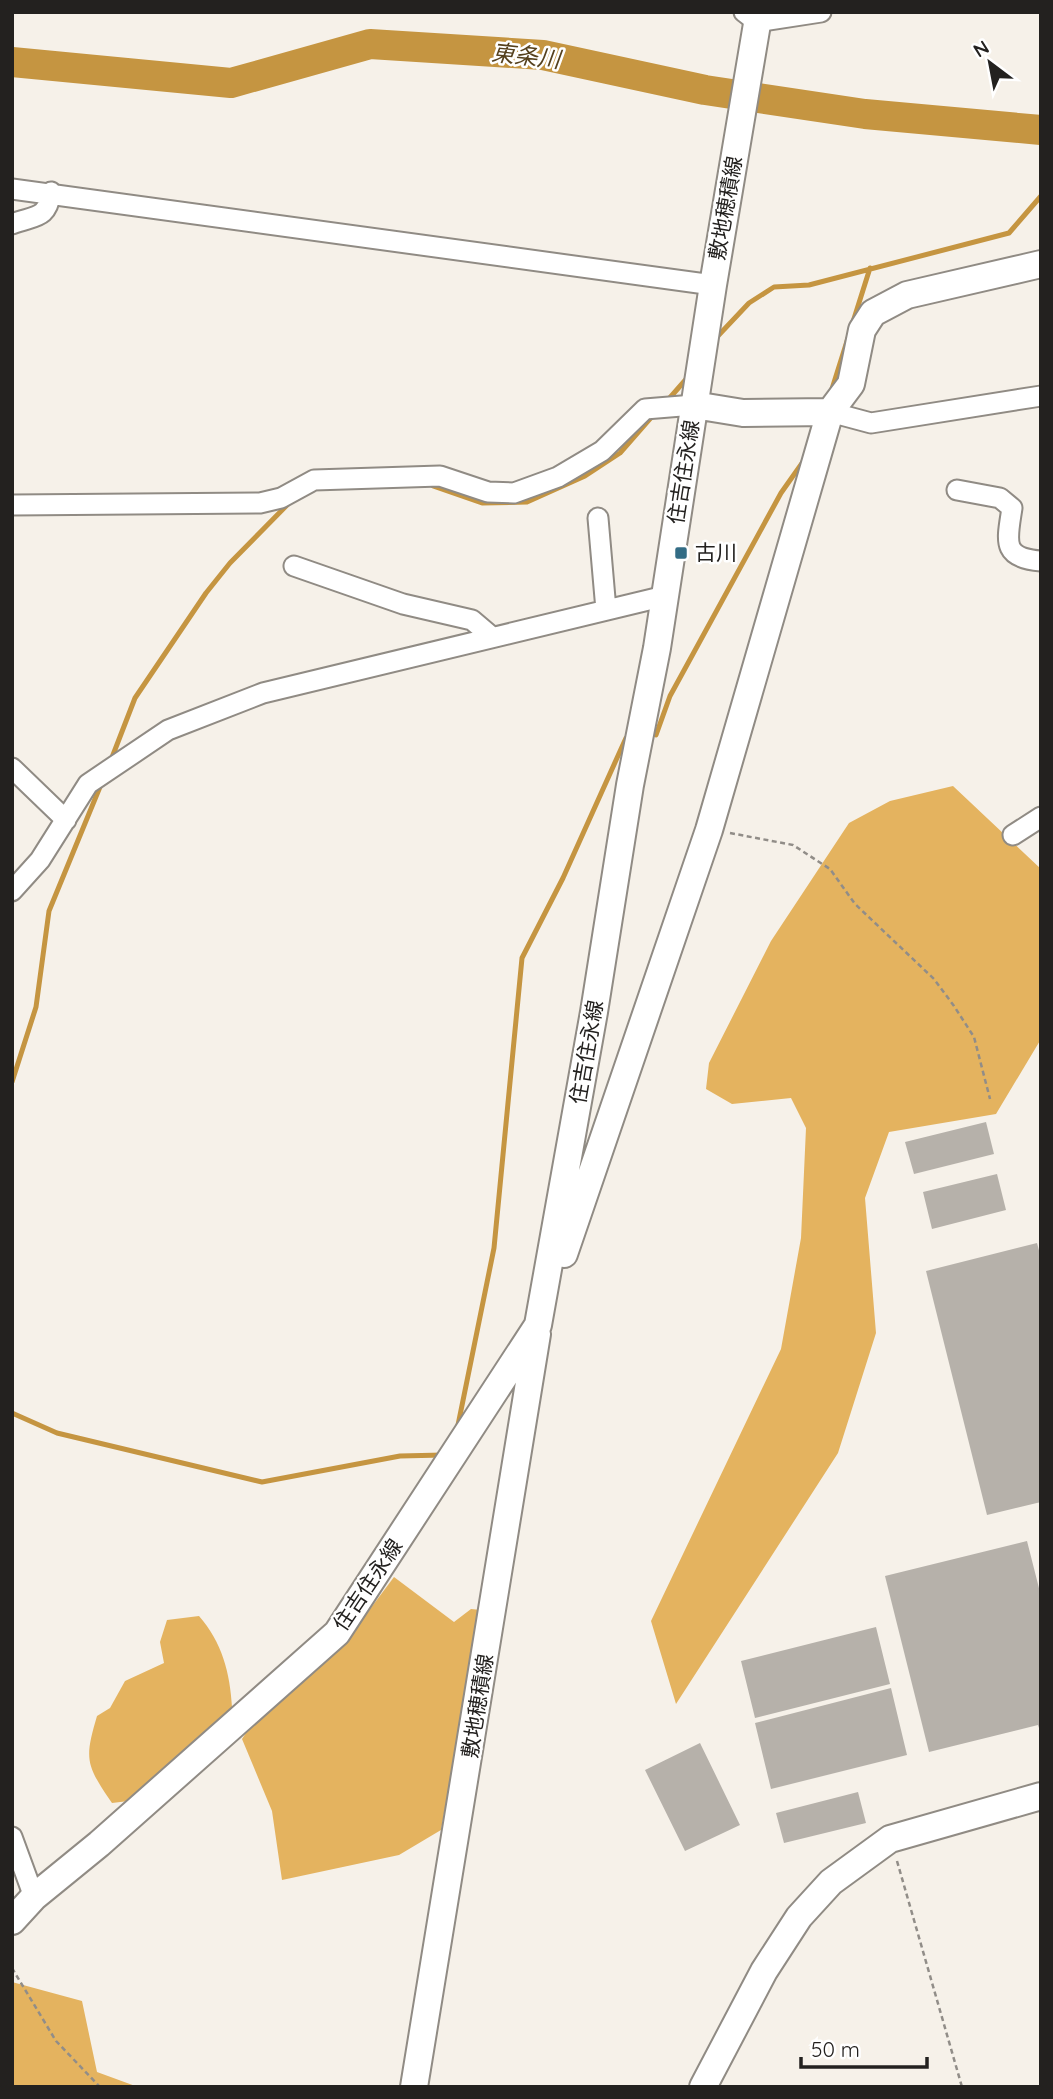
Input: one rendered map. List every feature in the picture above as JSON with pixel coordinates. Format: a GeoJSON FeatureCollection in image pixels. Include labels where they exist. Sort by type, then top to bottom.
{"type":"FeatureCollection","features":[{"type":"Feature","properties":{"kind":"main road","name":"敷地穂積線"},"geometry":{"type":"LineString","coordinates":[[694,405],[753,15]]}},
{"type":"Feature","properties":{"kind":"main road"},"geometry":{"type":"LineString","coordinates":[[550,1269],[567,1251],[709,830],[830,412],[851,384],[862,330],[873,313],[907,295],[1041,264]]}},
{"type":"Feature","properties":{"kind":"main road","name":"住吉住永線"},"geometry":{"type":"LineString","coordinates":[[12,1921],[34,1897],[109,1835],[337,1633],[538,1325],[550,1269],[630,785],[665,596],[694,405],[743,413],[830,412]]}},
{"type":"Feature","properties":{"kind":"main road","name":"敷地穂積線"},"geometry":{"type":"LineString","coordinates":[[414,2087],[505,1544],[538,1325]]}},
{"type":"Feature","properties":{"kind":"main road"},"geometry":{"type":"LineString","coordinates":[[703,2087],[764,1971],[799,1917],[831,1882],[890,1839],[1041,1796]]}},
{"type":"Feature","properties":{"kind":"street"},"geometry":{"type":"LineString","coordinates":[[753,15],[821,12]]}},
{"type":"Feature","properties":{"kind":"street"},"geometry":{"type":"LineString","coordinates":[[12,189],[51,192],[713,285]]}},
{"type":"Feature","properties":{"kind":"street"},"geometry":{"type":"LineString","coordinates":[[12,224],[42,215],[49,206],[51,192]]}},
{"type":"Feature","properties":{"kind":"street"},"geometry":{"type":"LineString","coordinates":[[830,412],[870,424],[1041,396]]}},
{"type":"Feature","properties":{"kind":"street"},"geometry":{"type":"LineString","coordinates":[[12,505],[260,503],[281,498],[314,480],[440,476],[488,492],[514,494],[558,477],[602,451],[645,409],[694,405]]}},
{"type":"Feature","properties":{"kind":"street"},"geometry":{"type":"LineString","coordinates":[[957,490],[1000,498],[1012,508],[1007,540],[1012,553],[1021,559],[1041,561]]}},
{"type":"Feature","properties":{"kind":"street"},"geometry":{"type":"LineString","coordinates":[[598,518],[606,610]]}},
{"type":"Feature","properties":{"kind":"street"},"geometry":{"type":"LineString","coordinates":[[294,566],[403,604],[472,621],[492,638]]}},
{"type":"Feature","properties":{"kind":"street"},"geometry":{"type":"LineString","coordinates":[[12,891],[40,860],[88,784],[168,730],[214,710],[264,694],[665,596]]}},
{"type":"Feature","properties":{"kind":"street"},"geometry":{"type":"LineString","coordinates":[[12,768],[66,820]]}},
{"type":"Feature","properties":{"kind":"street"},"geometry":{"type":"LineString","coordinates":[[1013,835],[1041,817]]}},
{"type":"Feature","properties":{"kind":"street"},"geometry":{"type":"LineString","coordinates":[[12,1837],[34,1897]]}},
{"type":"Feature","properties":{"kind":"path"},"geometry":{"type":"LineString","coordinates":[[709,830],[793,845],[830,869],[855,904],[934,979],[954,1006],[974,1037],[990,1099]]}},
{"type":"Feature","properties":{"kind":"path"},"geometry":{"type":"LineString","coordinates":[[890,1839],[962,2087]]}},
{"type":"Feature","properties":{"kind":"path"},"geometry":{"type":"LineString","coordinates":[[12,1968],[56,2041],[100,2087]]}},
{"type":"Feature","properties":{"kind":"shaded area"},"geometry":{"type":"Polygon","coordinates":[[[953,786],[1041,869],[1041,1039],[996,1114],[889,1132],[865,1198],[876,1333],[838,1453],[676,1704],[651,1621],[781,1349],[801,1238],[806,1128],[791,1098],[732,1104],[706,1089],[709,1063],[771,941],[849,823],[890,801],[953,786]]]}},
{"type":"Feature","properties":{"kind":"shaded area"},"geometry":{"type":"Polygon","coordinates":[[[394,1577],[454,1622],[471,1609],[481,1610],[441,1830],[399,1855],[282,1880],[272,1811],[242,1739],[255,1719],[346,1641],[394,1577]]]}},
{"type":"Feature","properties":{"kind":"shaded area"},"geometry":{"type":"Polygon","coordinates":[[[199,1616],[219,1647],[227,1670],[232,1707],[239,1711],[137,1800],[112,1803],[97,1780],[90,1762],[90,1743],[97,1716],[110,1708],[125,1681],[164,1663],[160,1642],[167,1620],[199,1616]]]}},
{"type":"Feature","properties":{"kind":"shaded area"},"geometry":{"type":"Polygon","coordinates":[[[12,1982],[82,2001],[97,2072],[138,2087],[12,2087],[12,1982]]]}},
{"type":"Feature","properties":{"kind":"building"},"geometry":{"type":"Polygon","coordinates":[[[986,1122],[994,1154],[914,1174],[905,1142],[986,1122]]]}},
{"type":"Feature","properties":{"kind":"building"},"geometry":{"type":"Polygon","coordinates":[[[997,1174],[1006,1210],[932,1229],[923,1192],[997,1174]]]}},
{"type":"Feature","properties":{"kind":"building"},"geometry":{"type":"Polygon","coordinates":[[[1037,1243],[1041,1258],[1041,1502],[987,1515],[926,1271],[1037,1243]]]}},
{"type":"Feature","properties":{"kind":"building"},"geometry":{"type":"Polygon","coordinates":[[[1027,1541],[1041,1596],[1041,1734],[1038,1725],[929,1752],[885,1576],[1027,1541]]]}},
{"type":"Feature","properties":{"kind":"building"},"geometry":{"type":"Polygon","coordinates":[[[876,1627],[890,1684],[755,1718],[741,1661],[876,1627]]]}},
{"type":"Feature","properties":{"kind":"building"},"geometry":{"type":"Polygon","coordinates":[[[891,1688],[907,1755],[771,1789],[755,1723],[891,1688]]]}},
{"type":"Feature","properties":{"kind":"building"},"geometry":{"type":"Polygon","coordinates":[[[700,1743],[740,1825],[685,1851],[645,1770],[700,1743]]]}},
{"type":"Feature","properties":{"kind":"building"},"geometry":{"type":"Polygon","coordinates":[[[858,1792],[866,1823],[784,1843],[776,1813],[858,1792]]]}},
{"type":"Feature","properties":{"kind":"waterway","name":"東条川"},"geometry":{"type":"LineString","coordinates":[[12,62],[231,83],[370,44],[543,55],[705,90],[865,114],[1041,130]]}},
{"type":"Feature","properties":{"kind":"waterway"},"geometry":{"type":"LineString","coordinates":[[716,338],[749,303],[774,287],[809,285],[1009,233],[1041,196]]}},
{"type":"Feature","properties":{"kind":"waterway"},"geometry":{"type":"LineString","coordinates":[[852,325],[870,268]]}},
{"type":"Feature","properties":{"kind":"waterway"},"geometry":{"type":"LineString","coordinates":[[831,392],[848,338]]}},
{"type":"Feature","properties":{"kind":"waterway"},"geometry":{"type":"LineString","coordinates":[[667,401],[688,377]]}},
{"type":"Feature","properties":{"kind":"waterway"},"geometry":{"type":"LineString","coordinates":[[433,486],[482,503],[527,502],[585,476],[620,453],[655,413]]}},
{"type":"Feature","properties":{"kind":"waterway"},"geometry":{"type":"LineString","coordinates":[[656,735],[670,696],[781,493],[805,459]]}},
{"type":"Feature","properties":{"kind":"waterway"},"geometry":{"type":"LineString","coordinates":[[111,760],[135,698],[206,593],[230,563],[291,501]]}},
{"type":"Feature","properties":{"kind":"waterway"},"geometry":{"type":"LineString","coordinates":[[457,1430],[494,1248],[522,958],[563,878],[626,738]]}},
{"type":"Feature","properties":{"kind":"waterway"},"geometry":{"type":"LineString","coordinates":[[12,1082],[36,1007],[49,911],[102,782]]}},
{"type":"Feature","properties":{"kind":"waterway"},"geometry":{"type":"LineString","coordinates":[[12,1413],[57,1433],[262,1482],[400,1456],[443,1455]]}},
{"type":"Feature","properties":{"kind":"place","name":"古川"},"geometry":{"type":"Point","coordinates":[681,553]}}]}
